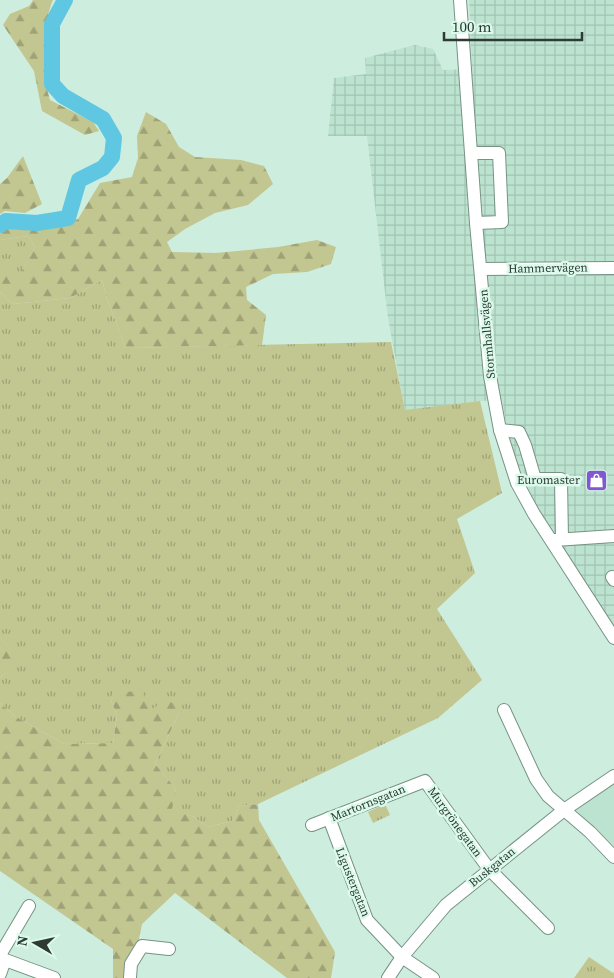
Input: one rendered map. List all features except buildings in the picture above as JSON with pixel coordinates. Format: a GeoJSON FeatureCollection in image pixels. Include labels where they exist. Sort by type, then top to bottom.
{"type":"FeatureCollection","features":[{"type":"Feature","properties":{"kind":"street","name":"Stormhallsvägen"},"geometry":{"type":"LineString","coordinates":[[460,0],[476,223],[490,376],[500,430],[517,483],[534,514],[556,540],[614,638]]}},
{"type":"Feature","properties":{"kind":"street"},"geometry":{"type":"LineString","coordinates":[[471,153],[499,153],[502,222],[476,223]]}},
{"type":"Feature","properties":{"kind":"street","name":"Hammervägen"},"geometry":{"type":"LineString","coordinates":[[481,269],[614,268]]}},
{"type":"Feature","properties":{"kind":"street"},"geometry":{"type":"LineString","coordinates":[[500,430],[519,432],[526,446],[535,479],[561,479],[556,540],[614,536]]}},
{"type":"Feature","properties":{"kind":"street"},"geometry":{"type":"LineString","coordinates":[[504,710],[536,779],[548,796],[590,832],[614,857]]}},
{"type":"Feature","properties":{"kind":"street","name":"Buskgatan"},"geometry":{"type":"LineString","coordinates":[[388,978],[402,957],[446,905],[564,810],[614,776]]}},
{"type":"Feature","properties":{"kind":"street","name":"Martornsgatan"},"geometry":{"type":"LineString","coordinates":[[312,825],[425,781]]}},
{"type":"Feature","properties":{"kind":"street","name":"Murgrönegatan"},"geometry":{"type":"LineString","coordinates":[[425,781],[489,869],[548,928]]}},
{"type":"Feature","properties":{"kind":"street","name":"Ligustergatan"},"geometry":{"type":"LineString","coordinates":[[329,818],[367,920],[402,957],[433,978]]}},
{"type":"Feature","properties":{"kind":"street"},"geometry":{"type":"LineString","coordinates":[[0,974],[2,958],[29,906]]}},
{"type":"Feature","properties":{"kind":"street"},"geometry":{"type":"LineString","coordinates":[[130,978],[130,964],[142,946],[169,949]]}},
{"type":"Feature","properties":{"kind":"street"},"geometry":{"type":"LineString","coordinates":[[2,958],[52,978]]}},
{"type":"Feature","properties":{"kind":"shaded area"},"geometry":{"type":"Polygon","coordinates":[[[469,0],[614,0],[614,626],[543,518],[526,486],[509,439],[502,400],[405,411],[388,318],[367,136],[328,136],[334,78],[366,74],[365,58],[415,45],[433,49],[443,70],[472,69],[469,0]]]}},
{"type":"Feature","properties":{"kind":"shaded area"},"geometry":{"type":"Polygon","coordinates":[[[614,784],[614,846],[575,809],[614,784]]]}},
{"type":"Feature","properties":{"kind":"green space"},"geometry":{"type":"Polygon","coordinates":[[[33,0],[53,0],[46,27],[44,69],[50,100],[93,122],[99,131],[85,135],[42,111],[34,71],[3,25],[10,14],[29,6],[33,0]]]}},
{"type":"Feature","properties":{"kind":"green space"},"geometry":{"type":"Polygon","coordinates":[[[146,112],[166,124],[179,147],[195,157],[241,160],[264,166],[273,184],[248,205],[215,213],[185,229],[167,242],[172,252],[216,253],[278,247],[317,240],[336,247],[331,264],[307,272],[273,274],[246,287],[247,300],[266,315],[262,345],[126,348],[107,299],[102,280],[70,298],[13,304],[0,292],[0,278],[4,274],[17,280],[35,247],[28,236],[0,240],[0,231],[3,228],[61,227],[78,219],[100,183],[132,177],[138,158],[137,136],[146,112]]]}},
{"type":"Feature","properties":{"kind":"green space"},"geometry":{"type":"Polygon","coordinates":[[[23,156],[42,204],[25,213],[5,211],[0,214],[0,184],[7,178],[23,156]]]}},
{"type":"Feature","properties":{"kind":"green space"},"geometry":{"type":"Polygon","coordinates":[[[28,236],[35,247],[17,281],[0,278],[0,240],[28,236]]]}},
{"type":"Feature","properties":{"kind":"green space"},"geometry":{"type":"Polygon","coordinates":[[[102,280],[107,299],[126,348],[391,342],[405,410],[480,401],[502,493],[457,519],[475,573],[437,609],[482,680],[438,718],[258,804],[239,806],[233,821],[208,827],[192,816],[171,809],[176,789],[155,764],[179,713],[149,712],[110,698],[117,715],[113,743],[64,744],[13,715],[0,703],[0,678],[19,658],[0,638],[0,292],[13,304],[70,298],[102,280]]]}},
{"type":"Feature","properties":{"kind":"green space"},"geometry":{"type":"Polygon","coordinates":[[[0,638],[20,658],[0,678],[0,638]]]}},
{"type":"Feature","properties":{"kind":"green space"},"geometry":{"type":"Polygon","coordinates":[[[117,687],[127,692],[142,690],[149,711],[166,700],[177,705],[179,713],[155,764],[176,789],[172,809],[192,816],[208,827],[233,821],[239,806],[258,804],[259,820],[335,952],[331,978],[287,978],[175,893],[142,924],[136,953],[126,959],[123,978],[113,978],[113,949],[0,871],[0,703],[13,715],[64,744],[113,743],[117,715],[110,698],[117,687]]]}},
{"type":"Feature","properties":{"kind":"green space"},"geometry":{"type":"Polygon","coordinates":[[[385,804],[390,815],[373,823],[368,812],[385,804]]]}},
{"type":"Feature","properties":{"kind":"green space"},"geometry":{"type":"Polygon","coordinates":[[[589,957],[614,972],[614,978],[574,978],[589,957]]]}},
{"type":"Feature","properties":{"kind":"waterway"},"geometry":{"type":"LineString","coordinates":[[0,225],[6,221],[37,223],[68,218],[79,180],[103,168],[112,157],[114,138],[103,119],[63,96],[52,84],[52,24],[65,0]]}},
{"type":"Feature","properties":{"kind":"place","name":"Euromaster"},"geometry":{"type":"Point","coordinates":[596,480]}}]}
